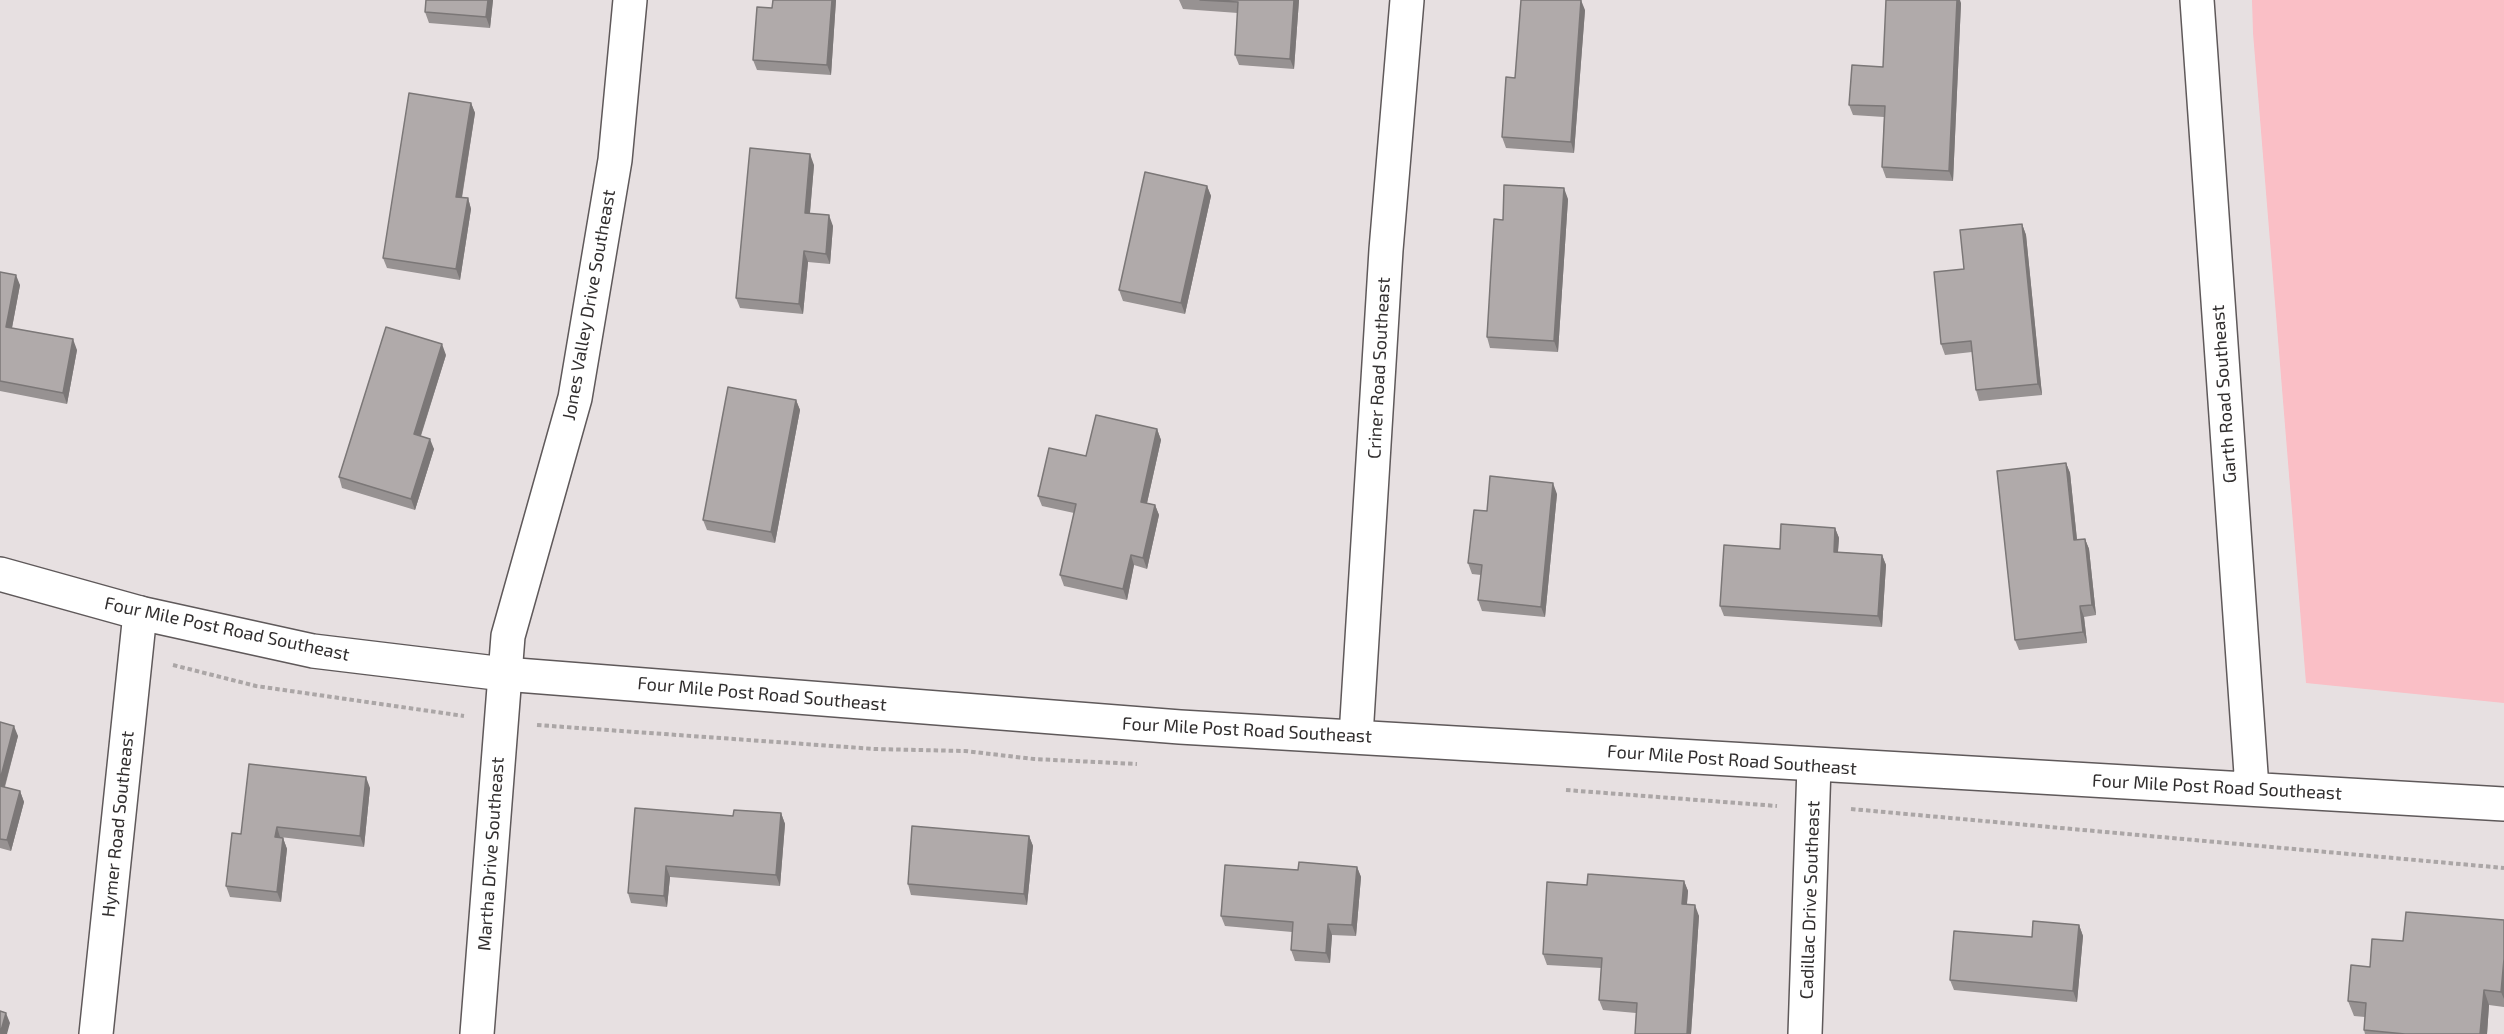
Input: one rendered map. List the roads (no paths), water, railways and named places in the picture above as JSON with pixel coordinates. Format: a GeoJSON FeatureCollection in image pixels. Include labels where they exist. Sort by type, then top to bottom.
{"type":"FeatureCollection","features":[{"type":"Feature","properties":{"kind":"street","name":"Jones Valley Drive Southeast"},"geometry":{"type":"LineString","coordinates":[[504,674],[508,636],[575,398],[615,159],[630,0]]}},
{"type":"Feature","properties":{"kind":"street","name":"Criner Road Southeast"},"geometry":{"type":"LineString","coordinates":[[1356,736],[1386,250],[1407,0]]}},
{"type":"Feature","properties":{"kind":"street","name":"Garth Road Southeast"},"geometry":{"type":"LineString","coordinates":[[2197,0],[2252,788]]}},
{"type":"Feature","properties":{"kind":"street","name":"Four Mile Post Road Southeast"},"geometry":{"type":"LineString","coordinates":[[0,574],[140,613],[313,651],[504,674],[1180,728],[1356,736],[1814,766],[2252,788],[2504,804]]}},
{"type":"Feature","properties":{"kind":"street","name":"Hymer Road Southeast"},"geometry":{"type":"LineString","coordinates":[[96,1034],[140,613]]}},
{"type":"Feature","properties":{"kind":"street","name":"Martha Drive Southeast"},"geometry":{"type":"LineString","coordinates":[[477,1034],[504,674]]}},
{"type":"Feature","properties":{"kind":"street","name":"Cadillac Drive Southeast"},"geometry":{"type":"LineString","coordinates":[[1805,1034],[1814,766]]}}]}
